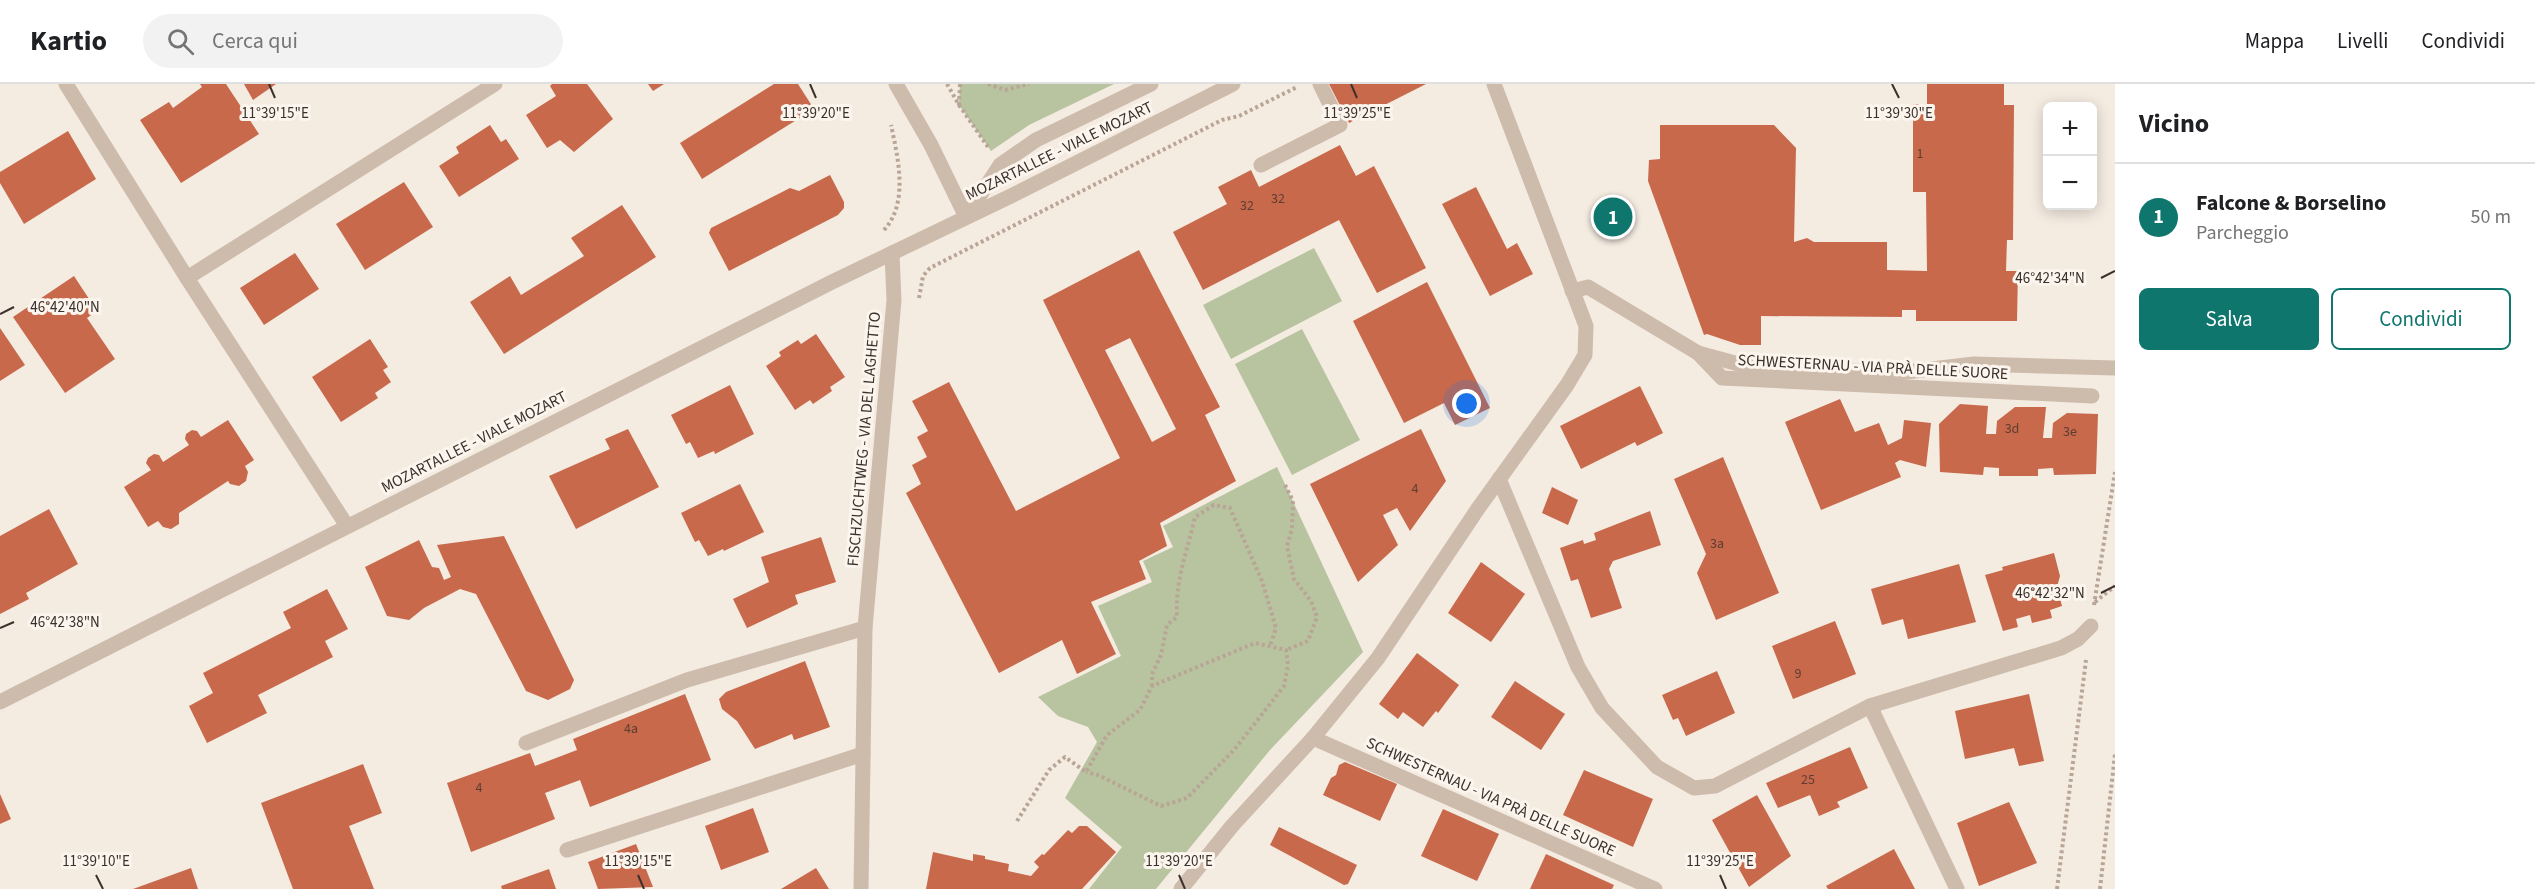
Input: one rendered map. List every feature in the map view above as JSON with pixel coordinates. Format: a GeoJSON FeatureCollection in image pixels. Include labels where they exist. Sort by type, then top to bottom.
{"type":"FeatureCollection","features":[{"type":"Feature","properties":{"kind":"street"},"geometry":{"type":"LineString","coordinates":[[66,84],[187,278],[347,526]]}},
{"type":"Feature","properties":{"kind":"street"},"geometry":{"type":"LineString","coordinates":[[187,278],[495,84]]}},
{"type":"Feature","properties":{"kind":"street"},"geometry":{"type":"LineString","coordinates":[[896,84],[931,145],[966,217]]}},
{"type":"Feature","properties":{"kind":"street","name":"MOZARTALLEE - VIALE MOZART"},"geometry":{"type":"LineString","coordinates":[[966,217],[1000,165],[1036,140],[1150,84]]}},
{"type":"Feature","properties":{"kind":"street","name":"MOZARTALLEE - VIALE MOZART"},"geometry":{"type":"LineString","coordinates":[[0,702],[347,526],[1233,84]]}},
{"type":"Feature","properties":{"kind":"street"},"geometry":{"type":"LineString","coordinates":[[1261,165],[1340,125],[1320,84]]}},
{"type":"Feature","properties":{"kind":"street"},"geometry":{"type":"LineString","coordinates":[[1181,889],[1232,826],[1313,738],[1378,658],[1585,355],[1586,326],[1498,85]]}},
{"type":"Feature","properties":{"kind":"street","name":"FISCHZUCHTWEG - VIA DEL LAGHETTO"},"geometry":{"type":"LineString","coordinates":[[861,889],[865,628],[894,300],[892,253]]}},
{"type":"Feature","properties":{"kind":"street","name":"SCHWESTERNAU - VIA PRÀ DELLE SUORE"},"geometry":{"type":"LineString","coordinates":[[1572,291],[1588,287],[1698,353],[1722,378],[2092,396]]}},
{"type":"Feature","properties":{"kind":"street"},"geometry":{"type":"LineString","coordinates":[[1698,353],[1746,366],[1899,373],[1974,364],[2115,368]]}},
{"type":"Feature","properties":{"kind":"street"},"geometry":{"type":"LineString","coordinates":[[1499,478],[1578,667],[1602,708],[1657,767],[1694,788],[1715,786],[1870,706],[2061,648],[2078,639],[2091,626]]}},
{"type":"Feature","properties":{"kind":"street"},"geometry":{"type":"LineString","coordinates":[[526,743],[687,680],[865,628]]}},
{"type":"Feature","properties":{"kind":"street"},"geometry":{"type":"LineString","coordinates":[[1870,706],[1957,889]]}},
{"type":"Feature","properties":{"kind":"street","name":"SCHWESTERNAU - VIA PRÀ DELLE SUORE"},"geometry":{"type":"LineString","coordinates":[[1313,738],[1655,889]]}},
{"type":"Feature","properties":{"kind":"street"},"geometry":{"type":"LineString","coordinates":[[567,850],[863,754]]}},
{"type":"Feature","properties":{"kind":"path"},"geometry":{"type":"LineString","coordinates":[[946,84],[959,105],[960,84]]}},
{"type":"Feature","properties":{"kind":"path"},"geometry":{"type":"LineString","coordinates":[[988,84],[1005,90],[1029,84]]}},
{"type":"Feature","properties":{"kind":"path"},"geometry":{"type":"LineString","coordinates":[[920,293],[924,276],[930,268],[1222,120],[1239,116],[1303,84]]}},
{"type":"Feature","properties":{"kind":"path"},"geometry":{"type":"LineString","coordinates":[[882,231],[891,222],[897,206],[899,165],[890,121]]}},
{"type":"Feature","properties":{"kind":"path"},"geometry":{"type":"LineString","coordinates":[[2057,889],[2091,626],[2115,472]]}},
{"type":"Feature","properties":{"kind":"path"},"geometry":{"type":"LineString","coordinates":[[1152,686],[1255,643],[1286,650],[1308,641],[1317,617],[1311,601],[1294,579],[1287,546],[1292,529],[1293,501],[1285,485]]}},
{"type":"Feature","properties":{"kind":"path"},"geometry":{"type":"LineString","coordinates":[[1086,772],[1107,735],[1140,710],[1152,686],[1152,674],[1161,655],[1167,626],[1177,617],[1176,595],[1181,563],[1188,548],[1195,517],[1215,505],[1230,508],[1262,581],[1276,628],[1270,646]]}},
{"type":"Feature","properties":{"kind":"path"},"geometry":{"type":"LineString","coordinates":[[2095,602],[2115,586]]}},
{"type":"Feature","properties":{"kind":"path"},"geometry":{"type":"LineString","coordinates":[[1017,821],[1049,770],[1065,757],[1086,772],[1098,775],[1161,806],[1187,798],[1234,750],[1284,687],[1288,665],[1286,650]]}},
{"type":"Feature","properties":{"kind":"path"},"geometry":{"type":"LineString","coordinates":[[2100,889],[2115,754]]}},
{"type":"Feature","properties":{"kind":"green space"},"geometry":{"type":"Polygon","coordinates":[[[960,84],[1114,84],[1029,125],[991,151],[959,105],[960,84]]]}},
{"type":"Feature","properties":{"kind":"green space"},"geometry":{"type":"Polygon","coordinates":[[[1314,248],[1342,301],[1231,359],[1203,305],[1314,248]]]}},
{"type":"Feature","properties":{"kind":"green space"},"geometry":{"type":"Polygon","coordinates":[[[1302,329],[1360,440],[1292,475],[1235,364],[1302,329]]]}},
{"type":"Feature","properties":{"kind":"green space"},"geometry":{"type":"Polygon","coordinates":[[[1277,467],[1363,652],[1270,750],[1156,889],[1089,889],[1122,847],[1065,798],[1097,742],[1088,727],[1058,716],[1038,697],[1121,656],[1098,606],[1152,582],[1143,561],[1173,547],[1163,526],[1277,467]]]}},
{"type":"Feature","properties":{"kind":"building"},"geometry":{"type":"Polygon","coordinates":[[[200,84],[226,84],[259,134],[181,183],[140,120],[169,102],[173,108],[202,87],[200,84]]]}},
{"type":"Feature","properties":{"kind":"building"},"geometry":{"type":"Polygon","coordinates":[[[244,84],[276,84],[253,100],[244,84]]]}},
{"type":"Feature","properties":{"kind":"building"},"geometry":{"type":"Polygon","coordinates":[[[552,84],[587,84],[613,119],[574,152],[560,140],[547,148],[526,115],[556,96],[550,86],[552,84]]]}},
{"type":"Feature","properties":{"kind":"building"},"geometry":{"type":"Polygon","coordinates":[[[648,84],[664,84],[653,91],[648,84]]]}},
{"type":"Feature","properties":{"kind":"building"},"geometry":{"type":"Polygon","coordinates":[[[774,84],[798,84],[814,109],[702,179],[680,143],[774,84]]]}},
{"type":"Feature","properties":{"kind":"building"},"geometry":{"type":"Polygon","coordinates":[[[1329,84],[1426,84],[1349,123],[1329,84]]]}},
{"type":"Feature","properties":{"kind":"building"},"geometry":{"type":"Polygon","coordinates":[[[1927,84],[2004,84],[2004,105],[2014,105],[2013,240],[2007,240],[2006,271],[2018,271],[2017,321],[1916,321],[1916,310],[1902,310],[1902,317],[1761,316],[1761,345],[1740,345],[1704,335],[1648,181],[1649,160],[1660,159],[1660,125],[1774,125],[1796,148],[1794,242],[1807,238],[1814,242],[1887,242],[1887,270],[1927,271],[1926,192],[1913,192],[1913,104],[1927,104],[1927,84]]]}},
{"type":"Feature","properties":{"kind":"building"},"geometry":{"type":"Polygon","coordinates":[[[490,125],[501,142],[506,139],[519,159],[459,197],[439,166],[459,153],[456,147],[490,125]]]}},
{"type":"Feature","properties":{"kind":"building"},"geometry":{"type":"Polygon","coordinates":[[[68,131],[96,179],[24,224],[0,183],[0,172],[68,131]]]}},
{"type":"Feature","properties":{"kind":"building"},"geometry":{"type":"Polygon","coordinates":[[[1340,145],[1356,176],[1374,166],[1426,268],[1377,293],[1339,220],[1203,290],[1173,232],[1227,204],[1218,187],[1251,170],[1259,187],[1340,145]]]}},
{"type":"Feature","properties":{"kind":"building"},"geometry":{"type":"Polygon","coordinates":[[[830,175],[844,202],[844,208],[838,215],[729,271],[709,233],[711,228],[790,188],[799,191],[830,175]]]}},
{"type":"Feature","properties":{"kind":"building"},"geometry":{"type":"Polygon","coordinates":[[[404,182],[433,227],[365,270],[336,224],[404,182]]]}},
{"type":"Feature","properties":{"kind":"building"},"geometry":{"type":"Polygon","coordinates":[[[1476,187],[1507,249],[1517,243],[1533,274],[1490,296],[1442,204],[1476,187]]]}},
{"type":"Feature","properties":{"kind":"building"},"geometry":{"type":"Polygon","coordinates":[[[622,205],[656,257],[504,354],[470,302],[510,276],[521,295],[584,256],[571,238],[622,205]]]}},
{"type":"Feature","properties":{"kind":"building"},"geometry":{"type":"Polygon","coordinates":[[[1139,250],[1220,407],[1205,415],[1236,481],[1160,523],[1167,546],[1139,561],[1146,579],[1091,602],[1116,654],[1077,674],[1062,640],[999,673],[906,493],[921,484],[912,465],[927,457],[917,437],[928,431],[912,401],[949,382],[1016,511],[1120,458],[1043,300],[1139,250]],[[1130,338],[1105,350],[1152,442],[1176,429],[1130,338]]]}},
{"type":"Feature","properties":{"kind":"building"},"geometry":{"type":"Polygon","coordinates":[[[295,253],[319,289],[264,325],[240,288],[295,253]]]}},
{"type":"Feature","properties":{"kind":"building"},"geometry":{"type":"Polygon","coordinates":[[[74,276],[97,311],[87,318],[115,359],[65,393],[13,317],[74,276]]]}},
{"type":"Feature","properties":{"kind":"building"},"geometry":{"type":"Polygon","coordinates":[[[1427,282],[1490,408],[1455,425],[1444,403],[1404,423],[1353,321],[1427,282]]]}},
{"type":"Feature","properties":{"kind":"building"},"geometry":{"type":"Polygon","coordinates":[[[0,328],[25,365],[0,381],[0,328]]]}},
{"type":"Feature","properties":{"kind":"building"},"geometry":{"type":"Polygon","coordinates":[[[816,334],[845,377],[830,387],[832,391],[813,404],[810,400],[795,410],[766,366],[781,356],[779,352],[798,340],[801,344],[816,334]]]}},
{"type":"Feature","properties":{"kind":"building"},"geometry":{"type":"Polygon","coordinates":[[[370,339],[388,367],[383,370],[391,382],[375,393],[378,398],[341,422],[312,377],[370,339]]]}},
{"type":"Feature","properties":{"kind":"building"},"geometry":{"type":"Polygon","coordinates":[[[730,385],[754,434],[715,454],[714,451],[698,458],[690,442],[686,444],[671,415],[730,385]]]}},
{"type":"Feature","properties":{"kind":"building"},"geometry":{"type":"Polygon","coordinates":[[[1640,386],[1663,433],[1637,446],[1635,442],[1581,469],[1560,426],[1640,386]]]}},
{"type":"Feature","properties":{"kind":"building"},"geometry":{"type":"Polygon","coordinates":[[[1840,399],[1855,432],[1879,423],[1888,445],[1902,438],[1904,420],[1931,423],[1926,467],[1900,460],[1895,463],[1901,477],[1821,510],[1785,422],[1840,399]]]}},
{"type":"Feature","properties":{"kind":"building"},"geometry":{"type":"Polygon","coordinates":[[[1960,404],[1988,406],[1986,434],[1996,434],[1997,421],[2015,407],[2046,407],[2043,438],[2052,438],[2053,423],[2067,413],[2098,414],[2096,474],[2054,475],[2053,468],[2038,469],[2038,476],[1999,476],[1999,468],[1984,467],[1983,475],[1940,472],[1939,424],[1960,404]]]}},
{"type":"Feature","properties":{"kind":"building"},"geometry":{"type":"Polygon","coordinates":[[[228,420],[254,460],[245,466],[248,472],[246,481],[239,486],[230,484],[228,481],[179,513],[179,524],[171,529],[163,527],[158,521],[148,527],[124,487],[151,470],[146,463],[148,458],[154,454],[159,455],[163,462],[189,445],[185,439],[186,434],[192,430],[197,431],[201,437],[228,420]]]}},
{"type":"Feature","properties":{"kind":"building"},"geometry":{"type":"Polygon","coordinates":[[[628,429],[659,487],[576,529],[549,476],[610,449],[605,439],[628,429]]]}},
{"type":"Feature","properties":{"kind":"building"},"geometry":{"type":"Polygon","coordinates":[[[1421,429],[1446,481],[1410,531],[1397,508],[1383,515],[1398,545],[1358,582],[1310,484],[1421,429]]]}},
{"type":"Feature","properties":{"kind":"building"},"geometry":{"type":"Polygon","coordinates":[[[1723,457],[1779,593],[1716,620],[1697,573],[1706,554],[1674,479],[1723,457]]]}},
{"type":"Feature","properties":{"kind":"building"},"geometry":{"type":"Polygon","coordinates":[[[740,484],[764,532],[708,556],[699,540],[695,542],[681,513],[740,484]]]}},
{"type":"Feature","properties":{"kind":"building"},"geometry":{"type":"Polygon","coordinates":[[[1552,487],[1578,500],[1568,525],[1542,513],[1552,487]]]}},
{"type":"Feature","properties":{"kind":"building"},"geometry":{"type":"Polygon","coordinates":[[[49,509],[78,564],[26,593],[29,599],[0,614],[0,536],[49,509]]]}},
{"type":"Feature","properties":{"kind":"building"},"geometry":{"type":"Polygon","coordinates":[[[1650,511],[1661,545],[1613,561],[1609,569],[1622,608],[1591,618],[1578,579],[1571,581],[1560,548],[1583,540],[1584,544],[1596,540],[1594,533],[1650,511]]]}},
{"type":"Feature","properties":{"kind":"building"},"geometry":{"type":"Polygon","coordinates":[[[504,536],[574,680],[570,689],[548,700],[526,691],[476,594],[460,589],[424,608],[409,620],[387,616],[365,567],[419,540],[432,567],[439,568],[444,580],[451,577],[437,545],[504,536]]]}},
{"type":"Feature","properties":{"kind":"building"},"geometry":{"type":"Polygon","coordinates":[[[821,537],[836,582],[795,595],[798,604],[747,628],[733,599],[769,582],[761,557],[821,537]]]}},
{"type":"Feature","properties":{"kind":"building"},"geometry":{"type":"Polygon","coordinates":[[[2054,553],[2060,576],[2057,587],[2062,606],[2050,610],[2052,618],[2032,623],[2030,615],[2016,619],[2018,627],[2003,631],[1985,575],[2003,570],[2002,567],[2054,553]]]}},
{"type":"Feature","properties":{"kind":"building"},"geometry":{"type":"Polygon","coordinates":[[[1481,562],[1525,594],[1491,642],[1448,613],[1481,562]]]}},
{"type":"Feature","properties":{"kind":"building"},"geometry":{"type":"Polygon","coordinates":[[[1959,564],[1976,622],[1908,639],[1903,619],[1882,625],[1871,589],[1959,564]]]}},
{"type":"Feature","properties":{"kind":"building"},"geometry":{"type":"Polygon","coordinates":[[[327,589],[348,629],[325,641],[333,657],[258,695],[267,713],[207,743],[189,706],[213,693],[203,673],[291,628],[283,612],[327,589]]]}},
{"type":"Feature","properties":{"kind":"building"},"geometry":{"type":"Polygon","coordinates":[[[1835,621],[1856,674],[1793,699],[1772,646],[1835,621]]]}},
{"type":"Feature","properties":{"kind":"building"},"geometry":{"type":"Polygon","coordinates":[[[1417,653],[1459,685],[1438,713],[1436,711],[1423,727],[1403,712],[1398,719],[1379,704],[1417,653]]]}},
{"type":"Feature","properties":{"kind":"building"},"geometry":{"type":"Polygon","coordinates":[[[805,661],[830,727],[794,740],[792,734],[755,749],[737,721],[722,709],[719,699],[726,692],[805,661]]]}},
{"type":"Feature","properties":{"kind":"building"},"geometry":{"type":"Polygon","coordinates":[[[1717,671],[1735,713],[1686,736],[1678,718],[1673,720],[1662,695],[1717,671]]]}},
{"type":"Feature","properties":{"kind":"building"},"geometry":{"type":"Polygon","coordinates":[[[1515,681],[1565,714],[1541,750],[1491,717],[1515,681]]]}},
{"type":"Feature","properties":{"kind":"building"},"geometry":{"type":"Polygon","coordinates":[[[685,694],[711,760],[590,807],[580,780],[545,793],[555,819],[471,852],[447,783],[530,753],[535,766],[577,750],[573,739],[685,694]]]}},
{"type":"Feature","properties":{"kind":"building"},"geometry":{"type":"Polygon","coordinates":[[[2029,694],[2044,761],[2019,766],[2014,748],[1965,759],[1955,711],[2029,694]]]}},
{"type":"Feature","properties":{"kind":"building"},"geometry":{"type":"Polygon","coordinates":[[[1850,747],[1868,788],[1837,802],[1840,807],[1819,816],[1810,795],[1778,808],[1766,783],[1850,747]]]}},
{"type":"Feature","properties":{"kind":"building"},"geometry":{"type":"Polygon","coordinates":[[[1345,762],[1397,784],[1380,821],[1323,795],[1331,778],[1336,775],[1339,765],[1345,762]]]}},
{"type":"Feature","properties":{"kind":"building"},"geometry":{"type":"Polygon","coordinates":[[[363,764],[382,813],[349,826],[374,889],[293,889],[261,803],[363,764]]]}},
{"type":"Feature","properties":{"kind":"building"},"geometry":{"type":"Polygon","coordinates":[[[1584,770],[1653,799],[1633,847],[1563,815],[1584,770]]]}},
{"type":"Feature","properties":{"kind":"building"},"geometry":{"type":"Polygon","coordinates":[[[0,794],[11,819],[0,824],[0,794]]]}},
{"type":"Feature","properties":{"kind":"building"},"geometry":{"type":"Polygon","coordinates":[[[1757,795],[1791,856],[1749,887],[1712,820],[1757,795]]]}},
{"type":"Feature","properties":{"kind":"building"},"geometry":{"type":"Polygon","coordinates":[[[2009,802],[2037,863],[1979,886],[1957,823],[2009,802]]]}},
{"type":"Feature","properties":{"kind":"building"},"geometry":{"type":"Polygon","coordinates":[[[753,808],[769,852],[721,870],[705,826],[753,808]]]}},
{"type":"Feature","properties":{"kind":"building"},"geometry":{"type":"Polygon","coordinates":[[[1443,809],[1499,834],[1477,881],[1421,856],[1443,809]]]}},
{"type":"Feature","properties":{"kind":"building"},"geometry":{"type":"Polygon","coordinates":[[[1079,826],[1087,826],[1116,852],[1082,889],[926,889],[933,852],[973,861],[973,854],[985,856],[985,859],[1009,864],[1008,871],[1031,876],[1039,867],[1034,862],[1068,830],[1072,833],[1079,826]]]}},
{"type":"Feature","properties":{"kind":"building"},"geometry":{"type":"Polygon","coordinates":[[[1279,827],[1357,865],[1348,884],[1344,885],[1270,845],[1279,827]]]}},
{"type":"Feature","properties":{"kind":"building"},"geometry":{"type":"Polygon","coordinates":[[[636,844],[653,887],[598,889],[588,862],[636,844]]]}},
{"type":"Feature","properties":{"kind":"building"},"geometry":{"type":"Polygon","coordinates":[[[1894,849],[1915,889],[1828,889],[1826,886],[1894,849]]]}},
{"type":"Feature","properties":{"kind":"building"},"geometry":{"type":"Polygon","coordinates":[[[1546,854],[1614,885],[1612,889],[1530,889],[1546,854]]]}},
{"type":"Feature","properties":{"kind":"building"},"geometry":{"type":"Polygon","coordinates":[[[191,868],[198,889],[133,889],[191,868]]]}},
{"type":"Feature","properties":{"kind":"building"},"geometry":{"type":"Polygon","coordinates":[[[816,868],[829,889],[781,889],[816,868]]]}},
{"type":"Feature","properties":{"kind":"building"},"geometry":{"type":"Polygon","coordinates":[[[549,869],[556,889],[502,889],[501,886],[549,869]]]}},
{"type":"Feature","properties":{"kind":"place","name":"Falcone & Borselino"},"geometry":{"type":"Point","coordinates":[1613,217]}}]}
